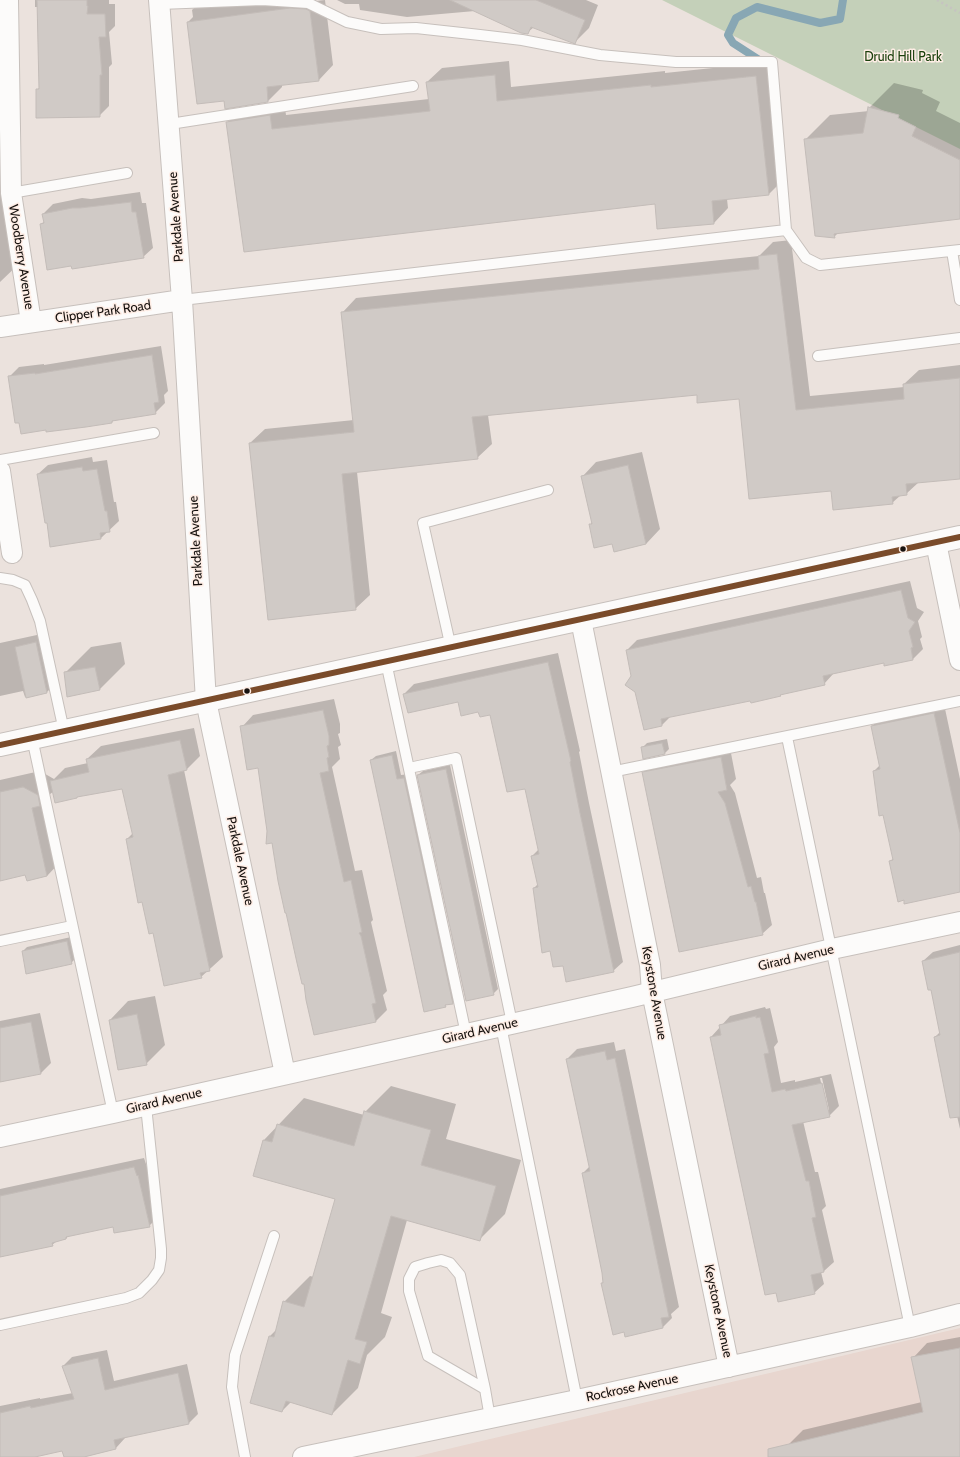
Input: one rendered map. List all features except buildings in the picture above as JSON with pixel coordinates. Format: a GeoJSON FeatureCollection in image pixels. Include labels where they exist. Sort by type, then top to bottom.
{"type":"FeatureCollection","features":[{"type":"Feature","properties":{"kind":"main road"},"geometry":{"type":"LineString","coordinates":[[0,745],[960,537]]}},
{"type":"Feature","properties":{"kind":"street","name":"Woodberry Avenue"},"geometry":{"type":"LineString","coordinates":[[8,0],[4,30],[11,193],[31,322]]}},
{"type":"Feature","properties":{"kind":"street","name":"Parkdale Avenue"},"geometry":{"type":"LineString","coordinates":[[159,2],[170,124],[182,300],[206,701],[285,1074]]}},
{"type":"Feature","properties":{"kind":"street","name":"Clipper Park Road"},"geometry":{"type":"LineString","coordinates":[[0,327],[182,300]]}},
{"type":"Feature","properties":{"kind":"street"},"geometry":{"type":"LineString","coordinates":[[0,471],[12,553]]}},
{"type":"Feature","properties":{"kind":"street"},"geometry":{"type":"LineString","coordinates":[[936,543],[960,660]]}},
{"type":"Feature","properties":{"kind":"street","name":"Keystone Avenue"},"geometry":{"type":"LineString","coordinates":[[581,620],[650,966],[652,992],[729,1367]]}},
{"type":"Feature","properties":{"kind":"street","name":"Girard Avenue"},"geometry":{"type":"LineString","coordinates":[[0,1137],[146,1106],[652,992],[832,949],[960,922]]}},
{"type":"Feature","properties":{"kind":"street","name":"Rockrose Avenue"},"geometry":{"type":"LineString","coordinates":[[303,1457],[359,1452],[490,1418],[910,1327],[960,1314]]}},
{"type":"Feature","properties":{"kind":"lane"},"geometry":{"type":"LineString","coordinates":[[159,2],[262,0],[308,3],[347,22],[381,30],[416,28],[473,34],[522,40],[600,55],[676,62],[772,62],[786,230],[806,258],[820,265],[956,251],[960,300]]}},
{"type":"Feature","properties":{"kind":"lane"},"geometry":{"type":"LineString","coordinates":[[170,124],[413,86]]}},
{"type":"Feature","properties":{"kind":"lane"},"geometry":{"type":"LineString","coordinates":[[11,193],[127,174]]}},
{"type":"Feature","properties":{"kind":"lane"},"geometry":{"type":"LineString","coordinates":[[182,300],[786,230]]}},
{"type":"Feature","properties":{"kind":"lane"},"geometry":{"type":"LineString","coordinates":[[818,356],[960,338]]}},
{"type":"Feature","properties":{"kind":"lane"},"geometry":{"type":"LineString","coordinates":[[0,460],[154,433]]}},
{"type":"Feature","properties":{"kind":"lane"},"geometry":{"type":"LineString","coordinates":[[452,648],[423,524],[548,490]]}},
{"type":"Feature","properties":{"kind":"lane"},"geometry":{"type":"LineString","coordinates":[[0,578],[12,580],[25,585],[32,600],[40,621],[64,731]]}},
{"type":"Feature","properties":{"kind":"lane"},"geometry":{"type":"LineString","coordinates":[[386,662],[466,1034]]}},
{"type":"Feature","properties":{"kind":"lane"},"geometry":{"type":"LineString","coordinates":[[611,772],[960,701]]}},
{"type":"Feature","properties":{"kind":"lane"},"geometry":{"type":"LineString","coordinates":[[787,737],[910,1327]]}},
{"type":"Feature","properties":{"kind":"lane"},"geometry":{"type":"LineString","coordinates":[[32,738],[113,1113]]}},
{"type":"Feature","properties":{"kind":"lane"},"geometry":{"type":"LineString","coordinates":[[409,768],[456,758],[507,1024],[576,1400]]}},
{"type":"Feature","properties":{"kind":"lane"},"geometry":{"type":"LineString","coordinates":[[0,941],[72,926]]}},
{"type":"Feature","properties":{"kind":"lane"},"geometry":{"type":"LineString","coordinates":[[0,1325],[126,1298],[139,1293],[152,1280],[159,1270],[161,1254],[146,1106]]}},
{"type":"Feature","properties":{"kind":"lane"},"geometry":{"type":"LineString","coordinates":[[245,1457],[232,1387],[235,1355],[274,1236]]}},
{"type":"Feature","properties":{"kind":"lane"},"geometry":{"type":"LineString","coordinates":[[485,1389],[428,1356],[409,1292],[409,1279],[415,1267],[441,1260],[450,1263],[460,1275],[485,1389],[490,1418]]}},
{"type":"Feature","properties":{"kind":"path"},"geometry":{"type":"LineString","coordinates":[[937,0],[960,13]]}},
{"type":"Feature","properties":{"kind":"shaded area"},"geometry":{"type":"Polygon","coordinates":[[[960,1328],[960,1457],[414,1457],[960,1328]]]}},
{"type":"Feature","properties":{"kind":"green space","name":"Druid Hill Park"},"geometry":{"type":"Polygon","coordinates":[[[662,0],[960,0],[960,149],[662,0]]]}},
{"type":"Feature","properties":{"kind":"waterway"},"geometry":{"type":"LineString","coordinates":[[764,63],[733,43],[728,35],[736,18],[757,7],[820,23],[840,19],[843,0]]}},
{"type":"Feature","properties":{"kind":"transit line"},"geometry":{"type":"LineString","coordinates":[[0,745],[960,537]]}}]}
